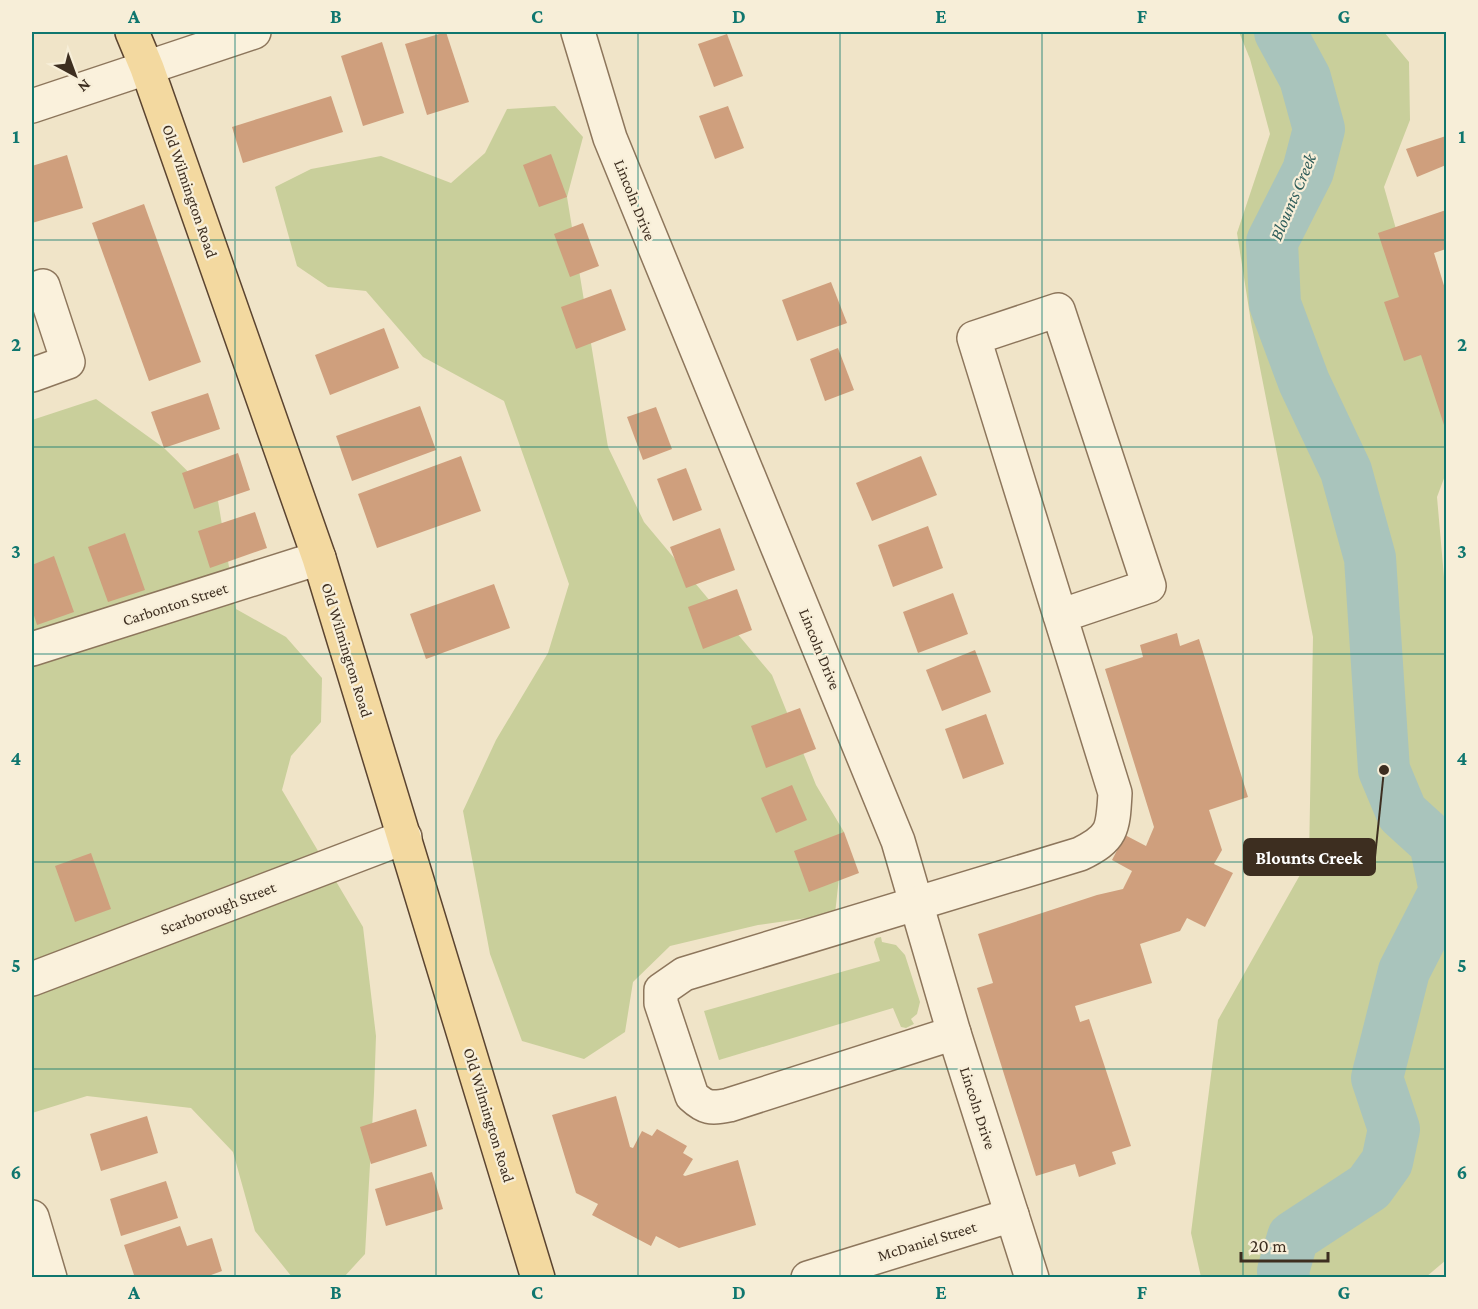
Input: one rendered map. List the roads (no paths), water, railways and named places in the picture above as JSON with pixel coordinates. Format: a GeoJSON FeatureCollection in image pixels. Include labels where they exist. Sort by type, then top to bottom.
{"type":"FeatureCollection","features":[{"type":"Feature","properties":{"kind":"main road","name":"Old Wilmington Road"},"geometry":{"type":"LineString","coordinates":[[132,32],[147,68],[319,558],[538,1278]]}},
{"type":"Feature","properties":{"kind":"street"},"geometry":{"type":"LineString","coordinates":[[32,106],[254,32]]}},
{"type":"Feature","properties":{"kind":"street","name":"Lincoln Drive"},"geometry":{"type":"LineString","coordinates":[[578,32],[609,138],[898,841],[954,1033],[1032,1278]]}},
{"type":"Feature","properties":{"kind":"street"},"geometry":{"type":"LineString","coordinates":[[32,290],[43,286],[69,362],[32,375]]}},
{"type":"Feature","properties":{"kind":"street"},"geometry":{"type":"LineString","coordinates":[[954,1033],[729,1106],[715,1108],[702,1105],[692,1095],[661,1003],[661,990],[684,974],[918,905],[1080,854],[1098,845],[1110,833],[1115,793],[1060,616],[974,338],[1058,310],[1149,586],[1060,616]]}},
{"type":"Feature","properties":{"kind":"street","name":"Carbonton Street"},"geometry":{"type":"LineString","coordinates":[[32,650],[319,558]]}},
{"type":"Feature","properties":{"kind":"street","name":"Scarborough Street"},"geometry":{"type":"LineString","coordinates":[[32,979],[405,837]]}},
{"type":"Feature","properties":{"kind":"street","name":"McDaniel Street"},"geometry":{"type":"LineString","coordinates":[[808,1278],[1012,1215]]}},
{"type":"Feature","properties":{"kind":"street"},"geometry":{"type":"LineString","coordinates":[[32,1216],[50,1278]]}},
{"type":"Feature","properties":{"kind":"waterway","name":"Blounts Creek"},"geometry":{"type":"LineString","coordinates":[[1280,32],[1305,78],[1319,129],[1308,171],[1272,242],[1275,304],[1304,382],[1346,471],[1370,558],[1384,770],[1402,813],[1435,843],[1445,891],[1404,971],[1377,1078],[1394,1129],[1387,1162],[1369,1187],[1293,1237],[1283,1271],[1284,1278]]}},
{"type":"Feature","properties":{"kind":"place","name":"Blounts Creek"},"geometry":{"type":"Point","coordinates":[1384,770]}}]}
